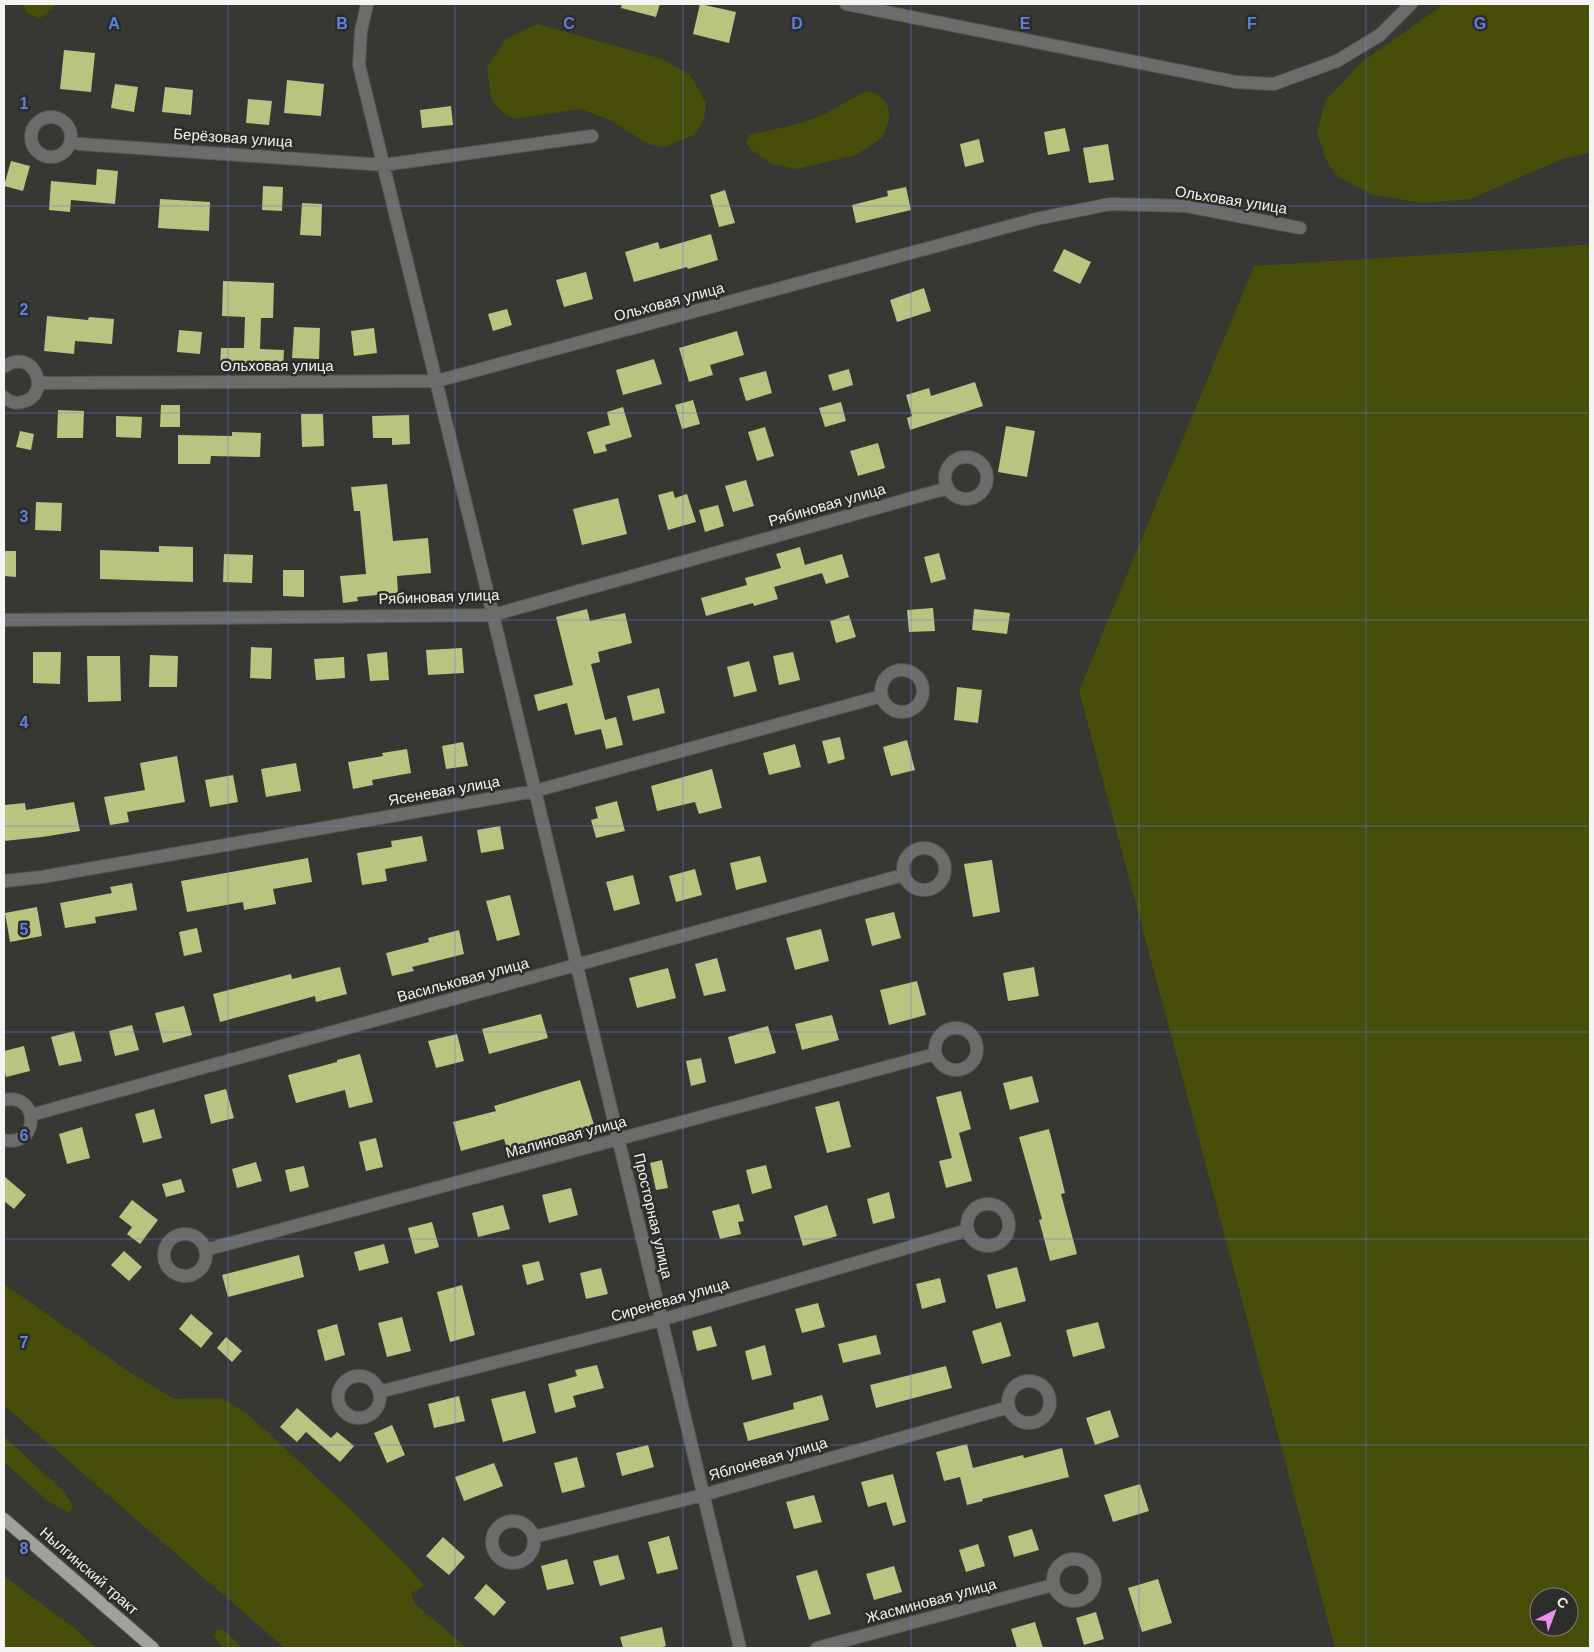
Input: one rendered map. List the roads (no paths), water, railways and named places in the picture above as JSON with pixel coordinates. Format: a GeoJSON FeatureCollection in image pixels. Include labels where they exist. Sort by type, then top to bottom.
{"type":"FeatureCollection","features":[{"type":"Feature","properties":{"kind":"main road","name":"Нылгинский тракт"},"geometry":{"type":"LineString","coordinates":[[4,1519],[153,1648]]}},
{"type":"Feature","properties":{"kind":"street","name":"Просторная улица"},"geometry":{"type":"LineString","coordinates":[[367,4],[361,31],[359,65],[493,615],[740,1648]]}},
{"type":"Feature","properties":{"kind":"street"},"geometry":{"type":"LineString","coordinates":[[846,4],[889,8],[1226,80],[1255,84],[1274,84],[1337,61],[1380,35],[1411,4]]}},
{"type":"Feature","properties":{"kind":"street","name":"Берёзовая улица"},"geometry":{"type":"LineString","coordinates":[[75,143],[384,165],[592,136]]}},
{"type":"Feature","properties":{"kind":"street","name":"Ольховая улица"},"geometry":{"type":"LineString","coordinates":[[39,383],[436,381],[1036,218],[1110,204],[1186,206],[1300,228]]}},
{"type":"Feature","properties":{"kind":"street"},"geometry":{"type":"LineString","coordinates":[[4,367],[13,362],[24,362],[36,372],[39,383],[36,393],[28,400],[18,403],[4,397]]}},
{"type":"Feature","properties":{"kind":"street","name":"Рябиновая улица"},"geometry":{"type":"LineString","coordinates":[[4,620],[493,615],[948,488]]}},
{"type":"Feature","properties":{"kind":"street","name":"Ясеневая улица"},"geometry":{"type":"LineString","coordinates":[[4,881],[52,876],[535,791],[882,696]]}},
{"type":"Feature","properties":{"kind":"street","name":"Васильковая улица"},"geometry":{"type":"LineString","coordinates":[[31,1115],[903,875]]}},
{"type":"Feature","properties":{"kind":"street","name":"Малиновая улица"},"geometry":{"type":"LineString","coordinates":[[205,1250],[935,1054]]}},
{"type":"Feature","properties":{"kind":"street"},"geometry":{"type":"LineString","coordinates":[[4,1100],[21,1102],[26,1105],[31,1115],[30,1126],[25,1135],[16,1140],[4,1140]]}},
{"type":"Feature","properties":{"kind":"street","name":"Сиреневая улица"},"geometry":{"type":"LineString","coordinates":[[379,1392],[661,1320],[968,1230]]}},
{"type":"Feature","properties":{"kind":"street","name":"Яблоневая улица"},"geometry":{"type":"LineString","coordinates":[[534,1537],[703,1495],[1009,1407]]}},
{"type":"Feature","properties":{"kind":"street","name":"Жасминовая улица"},"geometry":{"type":"LineString","coordinates":[[817,1648],[1053,1585]]}}]}
